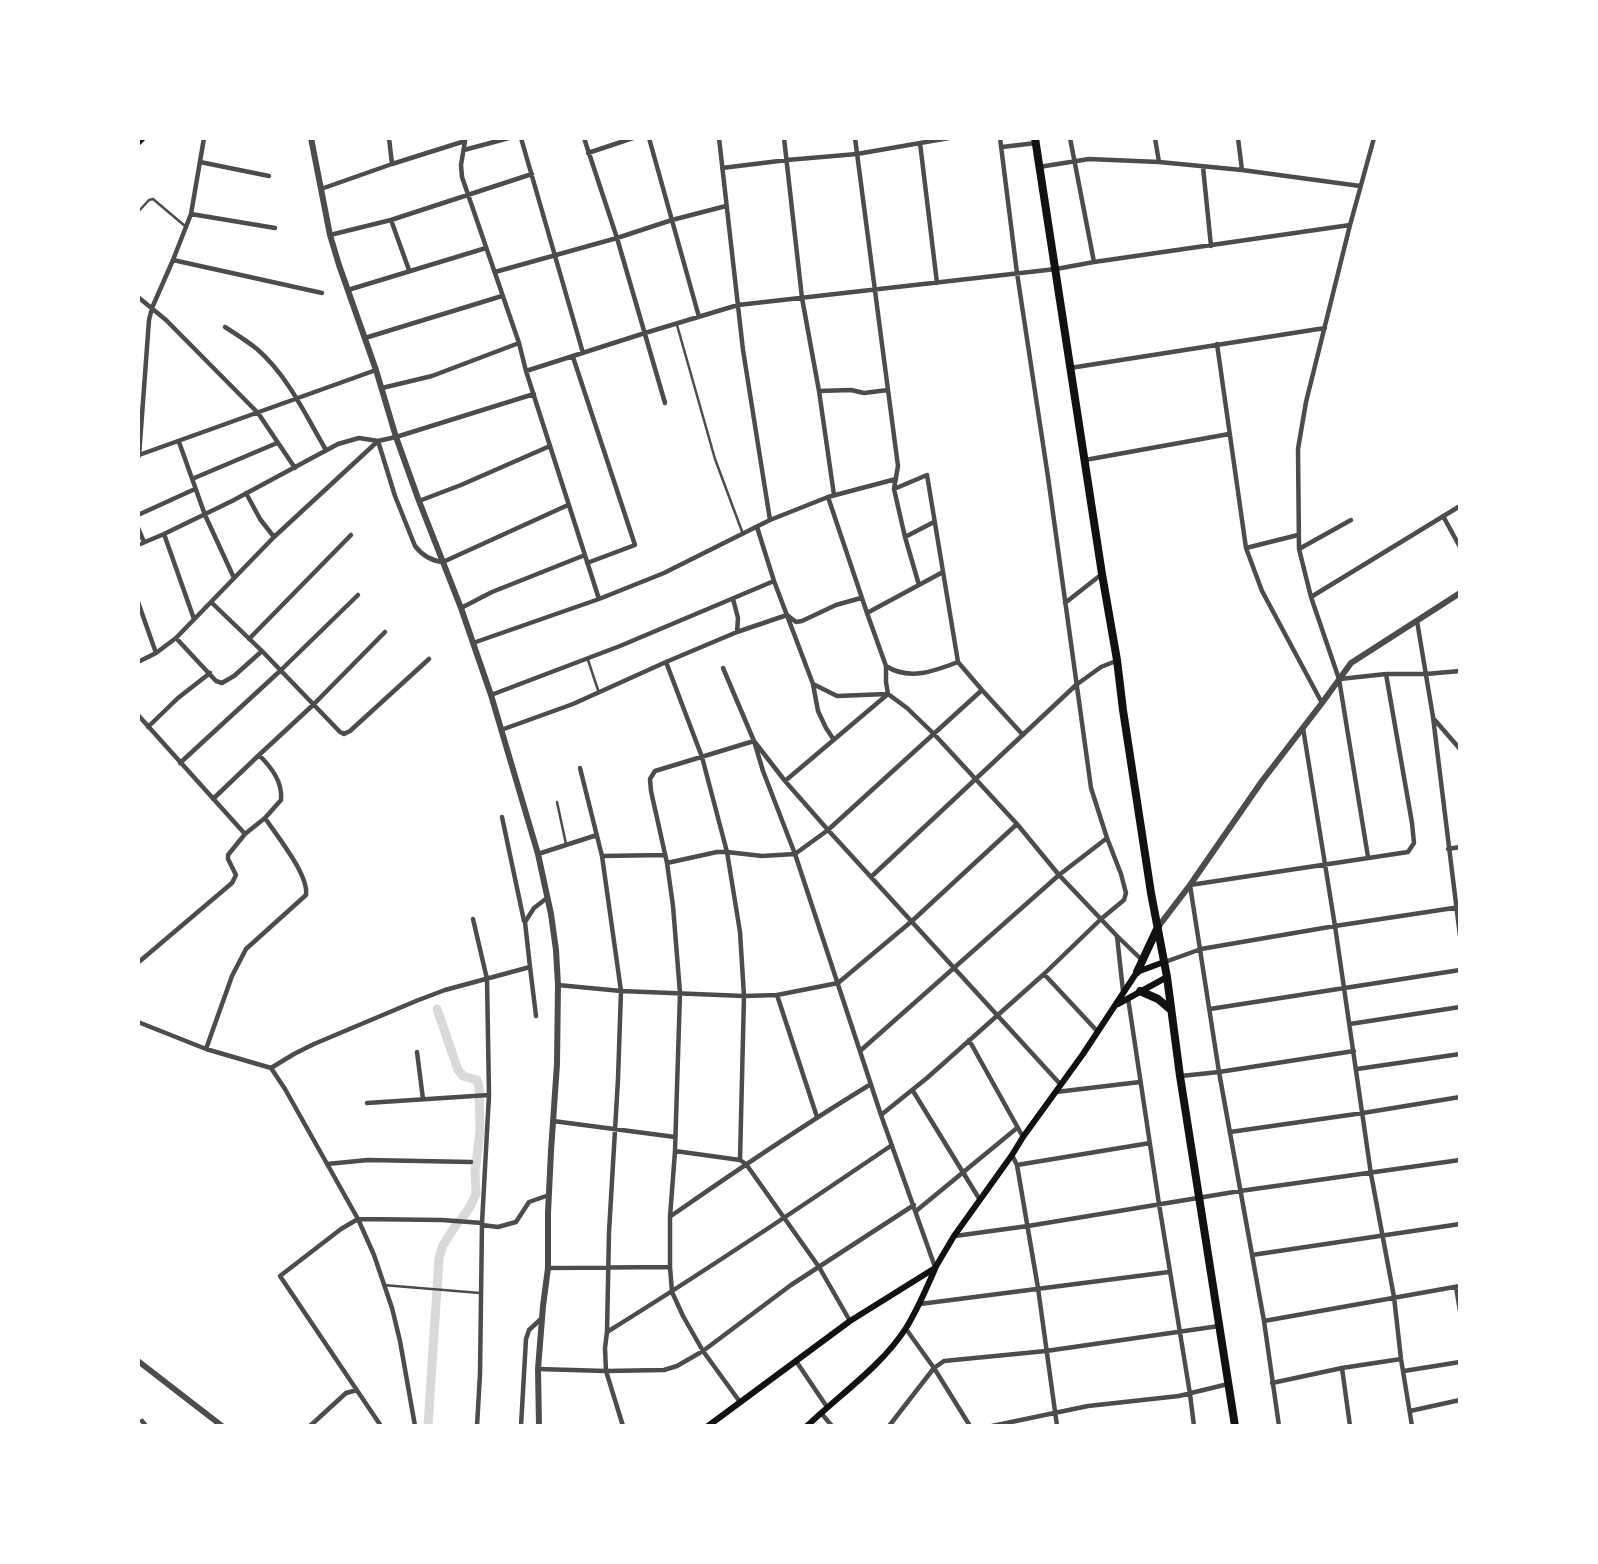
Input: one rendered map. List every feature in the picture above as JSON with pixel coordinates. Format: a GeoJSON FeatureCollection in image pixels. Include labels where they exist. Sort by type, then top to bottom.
{"type":"FeatureCollection","features":[{"type":"Feature","properties":{"kind":"highway"},"geometry":{"type":"LineString","coordinates":[[1035,141],[1235,1426]]}},
{"type":"Feature","properties":{"kind":"highway"},"geometry":{"type":"LineString","coordinates":[[1137,972],[1158,928]]}},
{"type":"Feature","properties":{"kind":"highway"},"geometry":{"type":"LineString","coordinates":[[1140,991],[1158,999],[1171,1010]]}},
{"type":"Feature","properties":{"kind":"main road"},"geometry":{"type":"LineString","coordinates":[[138,143],[143,138]]}},
{"type":"Feature","properties":{"kind":"main road"},"geometry":{"type":"LineString","coordinates":[[807,1426],[864,1376],[906,1329],[954,1236],[1126,994],[1137,972],[1164,962]]}},
{"type":"Feature","properties":{"kind":"main road"},"geometry":{"type":"LineString","coordinates":[[1126,994],[1140,991],[1167,977]]}},
{"type":"Feature","properties":{"kind":"main road"},"geometry":{"type":"LineString","coordinates":[[708,1426],[850,1321],[936,1268]]}},
{"type":"Feature","properties":{"kind":"street"},"geometry":{"type":"LineString","coordinates":[[204,138],[191,214],[152,308],[147,327],[139,456],[376,370]]}},
{"type":"Feature","properties":{"kind":"street"},"geometry":{"type":"LineString","coordinates":[[311,138],[330,235],[396,437],[491,695],[538,854],[551,914],[558,985],[557,1064],[549,1195],[548,1268],[538,1369],[539,1426]]}},
{"type":"Feature","properties":{"kind":"street"},"geometry":{"type":"LineString","coordinates":[[389,138],[391,164]]}},
{"type":"Feature","properties":{"kind":"street"},"geometry":{"type":"LineString","coordinates":[[464,150],[509,138]]}},
{"type":"Feature","properties":{"kind":"street"},"geometry":{"type":"LineString","coordinates":[[521,138],[583,353]]}},
{"type":"Feature","properties":{"kind":"street"},"geometry":{"type":"LineString","coordinates":[[584,138],[617,238],[664,403]]}},
{"type":"Feature","properties":{"kind":"street"},"geometry":{"type":"LineString","coordinates":[[588,153],[633,138]]}},
{"type":"Feature","properties":{"kind":"street"},"geometry":{"type":"LineString","coordinates":[[649,138],[699,317]]}},
{"type":"Feature","properties":{"kind":"street"},"geometry":{"type":"LineString","coordinates":[[719,138],[745,363],[770,520]]}},
{"type":"Feature","properties":{"kind":"street"},"geometry":{"type":"LineString","coordinates":[[784,138],[802,298],[834,495]]}},
{"type":"Feature","properties":{"kind":"street"},"geometry":{"type":"LineString","coordinates":[[855,138],[898,467],[894,489],[919,584]]}},
{"type":"Feature","properties":{"kind":"street"},"geometry":{"type":"LineString","coordinates":[[722,168],[857,154],[949,138]]}},
{"type":"Feature","properties":{"kind":"street"},"geometry":{"type":"LineString","coordinates":[[881,1115],[913,1091],[1044,974],[1124,900],[1125,893],[1091,788],[1000,138]]}},
{"type":"Feature","properties":{"kind":"street"},"geometry":{"type":"LineString","coordinates":[[1070,138],[1094,261]]}},
{"type":"Feature","properties":{"kind":"street"},"geometry":{"type":"LineString","coordinates":[[1155,138],[1159,162]]}},
{"type":"Feature","properties":{"kind":"street"},"geometry":{"type":"LineString","coordinates":[[1238,138],[1242,170]]}},
{"type":"Feature","properties":{"kind":"street"},"geometry":{"type":"LineString","coordinates":[[1368,857],[1339,679],[1311,597],[1299,550],[1298,449],[1306,402],[1374,138]]}},
{"type":"Feature","properties":{"kind":"street"},"geometry":{"type":"LineString","coordinates":[[320,189],[465,140],[461,165],[468,195],[519,343],[568,505],[600,599]]}},
{"type":"Feature","properties":{"kind":"street"},"geometry":{"type":"LineString","coordinates":[[1002,147],[1035,141]]}},
{"type":"Feature","properties":{"kind":"street"},"geometry":{"type":"LineString","coordinates":[[920,143],[937,283]]}},
{"type":"Feature","properties":{"kind":"street"},"geometry":{"type":"LineString","coordinates":[[1039,167],[1089,159],[1159,162],[1360,186]]}},
{"type":"Feature","properties":{"kind":"street"},"geometry":{"type":"LineString","coordinates":[[200,162],[269,176]]}},
{"type":"Feature","properties":{"kind":"street"},"geometry":{"type":"LineString","coordinates":[[1203,167],[1211,246]]}},
{"type":"Feature","properties":{"kind":"street"},"geometry":{"type":"LineString","coordinates":[[330,235],[391,220],[532,174]]}},
{"type":"Feature","properties":{"kind":"street"},"geometry":{"type":"LineString","coordinates":[[494,272],[726,206]]}},
{"type":"Feature","properties":{"kind":"street"},"geometry":{"type":"LineString","coordinates":[[191,214],[275,228]]}},
{"type":"Feature","properties":{"kind":"street"},"geometry":{"type":"LineString","coordinates":[[391,220],[408,270]]}},
{"type":"Feature","properties":{"kind":"street"},"geometry":{"type":"LineString","coordinates":[[526,371],[738,305],[1056,269],[1094,261],[1350,225]]}},
{"type":"Feature","properties":{"kind":"street"},"geometry":{"type":"LineString","coordinates":[[348,290],[486,248]]}},
{"type":"Feature","properties":{"kind":"street"},"geometry":{"type":"LineString","coordinates":[[173,260],[322,293]]}},
{"type":"Feature","properties":{"kind":"street"},"geometry":{"type":"LineString","coordinates":[[138,296],[166,320],[258,413],[295,468]]}},
{"type":"Feature","properties":{"kind":"street"},"geometry":{"type":"LineString","coordinates":[[365,338],[502,296]]}},
{"type":"Feature","properties":{"kind":"street"},"geometry":{"type":"LineString","coordinates":[[225,327],[254,347],[271,363],[296,398],[326,450]]}},
{"type":"Feature","properties":{"kind":"street"},"geometry":{"type":"LineString","coordinates":[[1070,368],[1325,328]]}},
{"type":"Feature","properties":{"kind":"street"},"geometry":{"type":"LineString","coordinates":[[382,388],[432,376],[519,343]]}},
{"type":"Feature","properties":{"kind":"street"},"geometry":{"type":"LineString","coordinates":[[1217,344],[1246,548],[1262,591],[1322,703]]}},
{"type":"Feature","properties":{"kind":"street"},"geometry":{"type":"LineString","coordinates":[[573,357],[635,545],[587,563]]}},
{"type":"Feature","properties":{"kind":"street"},"geometry":{"type":"LineString","coordinates":[[819,391],[851,390],[864,393],[888,390]]}},
{"type":"Feature","properties":{"kind":"street"},"geometry":{"type":"LineString","coordinates":[[138,528],[141,544],[205,515],[338,444],[359,438],[378,441],[396,437],[534,394]]}},
{"type":"Feature","properties":{"kind":"street"},"geometry":{"type":"LineString","coordinates":[[1086,460],[1229,433]]}},
{"type":"Feature","properties":{"kind":"street"},"geometry":{"type":"LineString","coordinates":[[138,662],[176,638],[274,537],[378,441]]}},
{"type":"Feature","properties":{"kind":"street"},"geometry":{"type":"LineString","coordinates":[[378,441],[415,547],[436,561],[443,562],[568,505]]}},
{"type":"Feature","properties":{"kind":"street"},"geometry":{"type":"LineString","coordinates":[[179,442],[205,515],[233,579]]}},
{"type":"Feature","properties":{"kind":"street"},"geometry":{"type":"LineString","coordinates":[[192,479],[278,443]]}},
{"type":"Feature","properties":{"kind":"street"},"geometry":{"type":"LineString","coordinates":[[419,501],[550,446]]}},
{"type":"Feature","properties":{"kind":"street"},"geometry":{"type":"LineString","coordinates":[[894,489],[927,475],[958,663],[1023,735]]}},
{"type":"Feature","properties":{"kind":"street"},"geometry":{"type":"LineString","coordinates":[[473,643],[600,599],[664,573],[770,520],[828,497],[896,479]]}},
{"type":"Feature","properties":{"kind":"street"},"geometry":{"type":"LineString","coordinates":[[138,515],[195,489]]}},
{"type":"Feature","properties":{"kind":"street"},"geometry":{"type":"LineString","coordinates":[[246,493],[260,519],[274,537]]}},
{"type":"Feature","properties":{"kind":"street"},"geometry":{"type":"LineString","coordinates":[[828,497],[887,666],[888,694]]}},
{"type":"Feature","properties":{"kind":"street"},"geometry":{"type":"LineString","coordinates":[[1311,597],[1460,506]]}},
{"type":"Feature","properties":{"kind":"street"},"geometry":{"type":"LineString","coordinates":[[1443,516],[1460,547]]}},
{"type":"Feature","properties":{"kind":"street"},"geometry":{"type":"LineString","coordinates":[[1299,550],[1351,520]]}},
{"type":"Feature","properties":{"kind":"street"},"geometry":{"type":"LineString","coordinates":[[905,537],[934,522]]}},
{"type":"Feature","properties":{"kind":"street"},"geometry":{"type":"LineString","coordinates":[[757,527],[774,581],[813,684],[818,711],[825,729],[834,740]]}},
{"type":"Feature","properties":{"kind":"street"},"geometry":{"type":"LineString","coordinates":[[164,534],[194,619]]}},
{"type":"Feature","properties":{"kind":"street"},"geometry":{"type":"LineString","coordinates":[[249,639],[351,535]]}},
{"type":"Feature","properties":{"kind":"street"},"geometry":{"type":"LineString","coordinates":[[1246,548],[1298,535]]}},
{"type":"Feature","properties":{"kind":"street"},"geometry":{"type":"LineString","coordinates":[[461,608],[492,592],[585,555]]}},
{"type":"Feature","properties":{"kind":"street"},"geometry":{"type":"LineString","coordinates":[[867,613],[943,572]]}},
{"type":"Feature","properties":{"kind":"street"},"geometry":{"type":"LineString","coordinates":[[1065,603],[1102,574]]}},
{"type":"Feature","properties":{"kind":"street"},"geometry":{"type":"LineString","coordinates":[[491,695],[774,581]]}},
{"type":"Feature","properties":{"kind":"street"},"geometry":{"type":"LineString","coordinates":[[1158,928],[1262,780],[1351,663],[1460,593]]}},
{"type":"Feature","properties":{"kind":"street"},"geometry":{"type":"LineString","coordinates":[[180,763],[358,595]]}},
{"type":"Feature","properties":{"kind":"street"},"geometry":{"type":"LineString","coordinates":[[787,615],[796,622],[802,621],[862,597]]}},
{"type":"Feature","properties":{"kind":"street"},"geometry":{"type":"LineString","coordinates":[[733,599],[738,618],[737,632]]}},
{"type":"Feature","properties":{"kind":"street"},"geometry":{"type":"LineString","coordinates":[[138,602],[156,653]]}},
{"type":"Feature","properties":{"kind":"street"},"geometry":{"type":"LineString","coordinates":[[211,602],[344,734],[429,659]]}},
{"type":"Feature","properties":{"kind":"street"},"geometry":{"type":"LineString","coordinates":[[501,730],[573,704],[737,632],[787,615]]}},
{"type":"Feature","properties":{"kind":"street"},"geometry":{"type":"LineString","coordinates":[[1416,619],[1433,718],[1460,936]]}},
{"type":"Feature","properties":{"kind":"street"},"geometry":{"type":"LineString","coordinates":[[213,799],[313,705],[385,632]]}},
{"type":"Feature","properties":{"kind":"street"},"geometry":{"type":"LineString","coordinates":[[176,638],[216,681],[222,683],[229,681],[262,651]]}},
{"type":"Feature","properties":{"kind":"street"},"geometry":{"type":"LineString","coordinates":[[871,877],[1076,685],[1101,667],[1117,660]]}},
{"type":"Feature","properties":{"kind":"street"},"geometry":{"type":"LineString","coordinates":[[666,662],[702,757],[727,852],[740,932],[744,996],[740,1160]]}},
{"type":"Feature","properties":{"kind":"street"},"geometry":{"type":"LineString","coordinates":[[887,666],[899,674],[938,670],[958,663]]}},
{"type":"Feature","properties":{"kind":"street"},"geometry":{"type":"LineString","coordinates":[[723,668],[754,741],[795,854],[881,1115],[936,1268]]}},
{"type":"Feature","properties":{"kind":"street"},"geometry":{"type":"LineString","coordinates":[[1339,679],[1460,671]]}},
{"type":"Feature","properties":{"kind":"street"},"geometry":{"type":"LineString","coordinates":[[148,727],[178,698],[210,673]]}},
{"type":"Feature","properties":{"kind":"street"},"geometry":{"type":"LineString","coordinates":[[1190,885],[1402,853],[1411,849],[1414,843],[1413,834],[1386,674]]}},
{"type":"Feature","properties":{"kind":"street"},"geometry":{"type":"LineString","coordinates":[[813,684],[837,696],[888,694],[907,708],[1017,824],[1059,875],[1142,960]]}},
{"type":"Feature","properties":{"kind":"street"},"geometry":{"type":"LineString","coordinates":[[667,863],[727,852],[762,856],[795,854],[828,830],[982,690]]}},
{"type":"Feature","properties":{"kind":"street"},"geometry":{"type":"LineString","coordinates":[[785,782],[888,694]]}},
{"type":"Feature","properties":{"kind":"street"},"geometry":{"type":"LineString","coordinates":[[138,715],[245,834]]}},
{"type":"Feature","properties":{"kind":"street"},"geometry":{"type":"LineString","coordinates":[[1433,718],[1460,749]]}},
{"type":"Feature","properties":{"kind":"street"},"geometry":{"type":"LineString","coordinates":[[1303,727],[1412,1426]]}},
{"type":"Feature","properties":{"kind":"street"},"geometry":{"type":"LineString","coordinates":[[1453,740],[1460,739]]}},
{"type":"Feature","properties":{"kind":"street"},"geometry":{"type":"LineString","coordinates":[[740,1402],[703,1351],[672,1292],[670,1217],[676,1151],[680,993],[666,855],[650,779],[655,771],[754,741]]}},
{"type":"Feature","properties":{"kind":"street"},"geometry":{"type":"LineString","coordinates":[[754,741],[785,782],[1061,1085]]}},
{"type":"Feature","properties":{"kind":"street"},"geometry":{"type":"LineString","coordinates":[[140,961],[232,883],[236,875],[228,855],[245,834],[265,818],[281,800],[281,787],[268,764],[258,755]]}},
{"type":"Feature","properties":{"kind":"street"},"geometry":{"type":"LineString","coordinates":[[580,768],[603,856],[621,991],[605,1348],[606,1371],[622,1426]]}},
{"type":"Feature","properties":{"kind":"street"},"geometry":{"type":"LineString","coordinates":[[502,817],[524,922],[536,1016]]}},
{"type":"Feature","properties":{"kind":"street"},"geometry":{"type":"LineString","coordinates":[[206,1049],[232,976],[246,949],[306,895],[306,884],[301,872],[265,818]]}},
{"type":"Feature","properties":{"kind":"street"},"geometry":{"type":"LineString","coordinates":[[558,985],[621,991],[744,996],[777,995],[838,983],[912,921],[1017,824]]}},
{"type":"Feature","properties":{"kind":"street"},"geometry":{"type":"LineString","coordinates":[[538,854],[597,835]]}},
{"type":"Feature","properties":{"kind":"street"},"geometry":{"type":"LineString","coordinates":[[860,1051],[1059,875],[1107,838]]}},
{"type":"Feature","properties":{"kind":"street"},"geometry":{"type":"LineString","coordinates":[[1448,849],[1460,847]]}},
{"type":"Feature","properties":{"kind":"street"},"geometry":{"type":"LineString","coordinates":[[603,856],[666,855]]}},
{"type":"Feature","properties":{"kind":"street"},"geometry":{"type":"LineString","coordinates":[[1190,885],[1219,1072],[1264,1321],[1279,1426]]}},
{"type":"Feature","properties":{"kind":"street"},"geometry":{"type":"LineString","coordinates":[[524,922],[534,908],[547,898]]}},
{"type":"Feature","properties":{"kind":"street"},"geometry":{"type":"LineString","coordinates":[[1164,962],[1201,949],[1458,908]]}},
{"type":"Feature","properties":{"kind":"street"},"geometry":{"type":"LineString","coordinates":[[473,919],[487,979],[477,1426]]}},
{"type":"Feature","properties":{"kind":"street"},"geometry":{"type":"LineString","coordinates":[[1117,936],[1194,1426]]}},
{"type":"Feature","properties":{"kind":"street"},"geometry":{"type":"LineString","coordinates":[[271,1068],[314,1044],[416,1001],[445,990],[530,967]]}},
{"type":"Feature","properties":{"kind":"street"},"geometry":{"type":"LineString","coordinates":[[1209,1009],[1460,970]]}},
{"type":"Feature","properties":{"kind":"street"},"geometry":{"type":"LineString","coordinates":[[1044,974],[1098,1032]]}},
{"type":"Feature","properties":{"kind":"street"},"geometry":{"type":"LineString","coordinates":[[777,995],[817,1117]]}},
{"type":"Feature","properties":{"kind":"street"},"geometry":{"type":"LineString","coordinates":[[1350,1024],[1460,1007]]}},
{"type":"Feature","properties":{"kind":"street"},"geometry":{"type":"LineString","coordinates":[[138,1023],[206,1049],[271,1068],[358,1219],[374,1255],[400,1341],[415,1426]]}},
{"type":"Feature","properties":{"kind":"street"},"geometry":{"type":"LineString","coordinates":[[969,1040],[1023,1137]]}},
{"type":"Feature","properties":{"kind":"street"},"geometry":{"type":"LineString","coordinates":[[1180,1076],[1354,1051]]}},
{"type":"Feature","properties":{"kind":"street"},"geometry":{"type":"LineString","coordinates":[[417,1052],[423,1099]]}},
{"type":"Feature","properties":{"kind":"street"},"geometry":{"type":"LineString","coordinates":[[1357,1069],[1460,1054]]}},
{"type":"Feature","properties":{"kind":"street"},"geometry":{"type":"LineString","coordinates":[[1056,1092],[1140,1082]]}},
{"type":"Feature","properties":{"kind":"street"},"geometry":{"type":"LineString","coordinates":[[670,1217],[817,1117],[871,1084]]}},
{"type":"Feature","properties":{"kind":"street"},"geometry":{"type":"LineString","coordinates":[[913,1091],[980,1200]]}},
{"type":"Feature","properties":{"kind":"street"},"geometry":{"type":"LineString","coordinates":[[367,1103],[486,1095]]}},
{"type":"Feature","properties":{"kind":"street"},"geometry":{"type":"LineString","coordinates":[[1230,1132],[1460,1097]]}},
{"type":"Feature","properties":{"kind":"street"},"geometry":{"type":"LineString","coordinates":[[553,1121],[675,1137]]}},
{"type":"Feature","properties":{"kind":"street"},"geometry":{"type":"LineString","coordinates":[[538,1369],[664,1370],[677,1366],[703,1351],[819,1267],[915,1208],[962,1174],[1017,1128]]}},
{"type":"Feature","properties":{"kind":"street"},"geometry":{"type":"LineString","coordinates":[[1017,1164],[1150,1143]]}},
{"type":"Feature","properties":{"kind":"street"},"geometry":{"type":"LineString","coordinates":[[607,1332],[785,1219],[892,1145]]}},
{"type":"Feature","properties":{"kind":"street"},"geometry":{"type":"LineString","coordinates":[[676,1151],[740,1160],[746,1164],[819,1267],[850,1321]]}},
{"type":"Feature","properties":{"kind":"street"},"geometry":{"type":"LineString","coordinates":[[1012,1155],[1017,1164],[1028,1226],[1057,1426]]}},
{"type":"Feature","properties":{"kind":"street"},"geometry":{"type":"LineString","coordinates":[[327,1164],[368,1160],[471,1162]]}},
{"type":"Feature","properties":{"kind":"street"},"geometry":{"type":"LineString","coordinates":[[954,1236],[1460,1160]]}},
{"type":"Feature","properties":{"kind":"street"},"geometry":{"type":"LineString","coordinates":[[381,1426],[280,1276],[358,1219],[442,1220],[498,1227],[516,1222],[529,1202],[549,1195]]}},
{"type":"Feature","properties":{"kind":"street"},"geometry":{"type":"LineString","coordinates":[[1252,1255],[1460,1224]]}},
{"type":"Feature","properties":{"kind":"street"},"geometry":{"type":"LineString","coordinates":[[548,1268],[670,1267]]}},
{"type":"Feature","properties":{"kind":"street"},"geometry":{"type":"LineString","coordinates":[[920,1304],[1169,1272]]}},
{"type":"Feature","properties":{"kind":"street"},"geometry":{"type":"LineString","coordinates":[[1264,1321],[1458,1286],[1460,1311]]}},
{"type":"Feature","properties":{"kind":"street"},"geometry":{"type":"LineString","coordinates":[[521,1426],[526,1339],[529,1330],[542,1317]]}},
{"type":"Feature","properties":{"kind":"street"},"geometry":{"type":"LineString","coordinates":[[889,1426],[934,1368],[944,1361],[1046,1351],[1220,1326]]}},
{"type":"Feature","properties":{"kind":"street"},"geometry":{"type":"LineString","coordinates":[[906,1329],[970,1426]]}},
{"type":"Feature","properties":{"kind":"street"},"geometry":{"type":"LineString","coordinates":[[1272,1383],[1401,1359]]}},
{"type":"Feature","properties":{"kind":"street"},"geometry":{"type":"LineString","coordinates":[[138,1361],[222,1426]]}},
{"type":"Feature","properties":{"kind":"street"},"geometry":{"type":"LineString","coordinates":[[796,1361],[827,1407]]}},
{"type":"Feature","properties":{"kind":"street"},"geometry":{"type":"LineString","coordinates":[[1404,1371],[1460,1362]]}},
{"type":"Feature","properties":{"kind":"street"},"geometry":{"type":"LineString","coordinates":[[1342,1368],[1350,1426]]}},
{"type":"Feature","properties":{"kind":"street"},"geometry":{"type":"LineString","coordinates":[[992,1426],[1087,1406],[1191,1394],[1228,1384]]}},
{"type":"Feature","properties":{"kind":"street"},"geometry":{"type":"LineString","coordinates":[[310,1426],[346,1393],[358,1390]]}},
{"type":"Feature","properties":{"kind":"street"},"geometry":{"type":"LineString","coordinates":[[1410,1411],[1460,1400]]}},
{"type":"Feature","properties":{"kind":"street"},"geometry":{"type":"LineString","coordinates":[[821,1413],[832,1426]]}},
{"type":"Feature","properties":{"kind":"lane"},"geometry":{"type":"LineString","coordinates":[[138,212],[153,199],[185,226]]}},
{"type":"Feature","properties":{"kind":"lane"},"geometry":{"type":"LineString","coordinates":[[677,324],[715,459],[743,534]]}},
{"type":"Feature","properties":{"kind":"lane"},"geometry":{"type":"LineString","coordinates":[[587,658],[599,693]]}},
{"type":"Feature","properties":{"kind":"lane"},"geometry":{"type":"LineString","coordinates":[[558,802],[566,844]]}},
{"type":"Feature","properties":{"kind":"lane"},"geometry":{"type":"LineString","coordinates":[[383,1285],[480,1293]]}},
{"type":"Feature","properties":{"kind":"waterway"},"geometry":{"type":"LineString","coordinates":[[437,1009],[458,1070],[463,1076],[477,1080],[479,1086],[480,1131],[475,1172],[476,1194],[462,1218]]}},
{"type":"Feature","properties":{"kind":"waterway"},"geometry":{"type":"LineString","coordinates":[[428,1426],[439,1258],[443,1245],[458,1222]]}}]}
